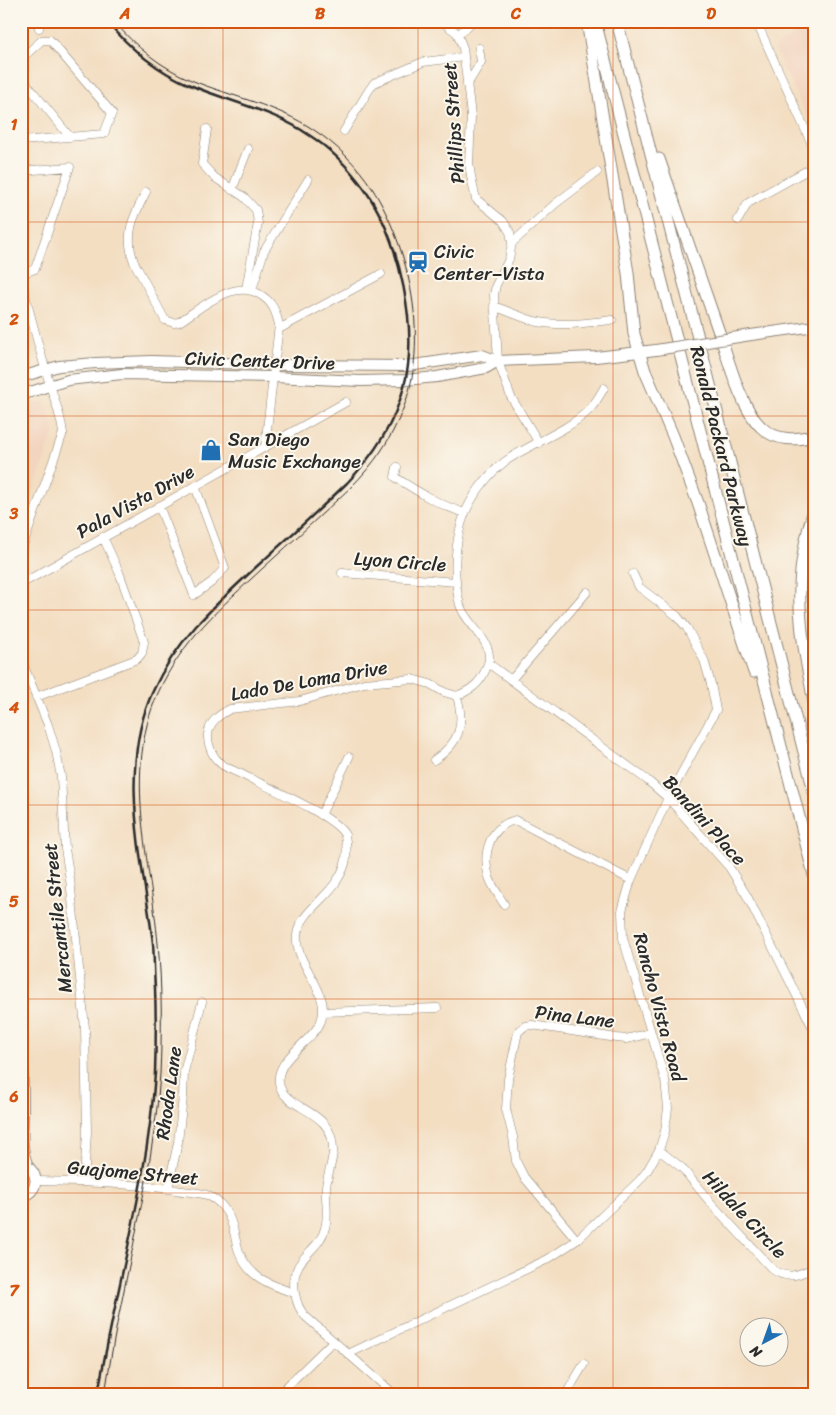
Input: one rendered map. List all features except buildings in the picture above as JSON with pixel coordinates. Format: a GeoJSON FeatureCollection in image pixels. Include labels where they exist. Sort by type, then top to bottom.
{"type":"FeatureCollection","features":[{"type":"Feature","properties":{"kind":"highway"},"geometry":{"type":"LineString","coordinates":[[588,21],[628,273],[634,334],[639,353],[673,436],[701,512],[785,769]]}},
{"type":"Feature","properties":{"kind":"highway","name":"Ronald Packard Parkway"},"geometry":{"type":"LineString","coordinates":[[595,21],[714,482],[785,769],[815,879]]}},
{"type":"Feature","properties":{"kind":"highway","name":"Ronald Packard Parkway"},"geometry":{"type":"LineString","coordinates":[[617,21],[815,795]]}},
{"type":"Feature","properties":{"kind":"highway"},"geometry":{"type":"LineString","coordinates":[[632,81],[698,273],[750,414],[763,429],[775,436],[798,439],[815,435]]}},
{"type":"Feature","properties":{"kind":"highway"},"geometry":{"type":"LineString","coordinates":[[815,507],[804,545],[800,592],[800,621],[815,708]]}},
{"type":"Feature","properties":{"kind":"main road","name":"Civic Center Drive"},"geometry":{"type":"LineString","coordinates":[[21,377],[46,369],[96,362],[151,361],[276,365],[408,366],[482,355],[498,361],[593,358],[639,353],[815,326]]}},
{"type":"Feature","properties":{"kind":"main road","name":"Civic Center Drive"},"geometry":{"type":"LineString","coordinates":[[21,395],[68,380],[122,374],[360,381],[406,380],[486,368],[498,361]]}},
{"type":"Feature","properties":{"kind":"main road"},"geometry":{"type":"LineString","coordinates":[[21,1042],[22,1142],[25,1165],[33,1170],[36,1181],[33,1189],[22,1199]]}},
{"type":"Feature","properties":{"kind":"street","name":"Phillips Street"},"geometry":{"type":"LineString","coordinates":[[441,21],[458,35],[463,48],[471,116],[469,164],[476,199],[503,221],[510,232],[512,242]]}},
{"type":"Feature","properties":{"kind":"street"},"geometry":{"type":"LineString","coordinates":[[458,35],[473,21]]}},
{"type":"Feature","properties":{"kind":"street"},"geometry":{"type":"LineString","coordinates":[[756,21],[815,151]]}},
{"type":"Feature","properties":{"kind":"street"},"geometry":{"type":"LineString","coordinates":[[21,59],[42,40],[50,40],[112,113],[104,134],[21,141]]}},
{"type":"Feature","properties":{"kind":"street"},"geometry":{"type":"LineString","coordinates":[[467,84],[480,62],[479,48]]}},
{"type":"Feature","properties":{"kind":"street"},"geometry":{"type":"LineString","coordinates":[[344,131],[374,83],[423,62],[464,57]]}},
{"type":"Feature","properties":{"kind":"street"},"geometry":{"type":"LineString","coordinates":[[21,77],[70,137]]}},
{"type":"Feature","properties":{"kind":"street"},"geometry":{"type":"LineString","coordinates":[[208,129],[202,164],[214,177],[244,197],[256,210],[258,223],[249,289]]}},
{"type":"Feature","properties":{"kind":"street"},"geometry":{"type":"LineString","coordinates":[[232,190],[248,149]]}},
{"type":"Feature","properties":{"kind":"street"},"geometry":{"type":"LineString","coordinates":[[21,171],[70,166],[35,269],[21,274]]}},
{"type":"Feature","properties":{"kind":"street"},"geometry":{"type":"LineString","coordinates":[[738,220],[748,204],[815,166]]}},
{"type":"Feature","properties":{"kind":"street"},"geometry":{"type":"LineString","coordinates":[[539,443],[511,397],[498,361],[494,306],[495,288],[509,259],[512,242],[554,204],[597,172]]}},
{"type":"Feature","properties":{"kind":"street"},"geometry":{"type":"LineString","coordinates":[[249,289],[264,251],[308,180]]}},
{"type":"Feature","properties":{"kind":"street"},"geometry":{"type":"LineString","coordinates":[[146,192],[135,213],[129,231],[131,253],[165,320],[179,322],[223,295],[249,289],[268,300],[274,307],[279,329],[266,447]]}},
{"type":"Feature","properties":{"kind":"street"},"geometry":{"type":"LineString","coordinates":[[279,329],[381,274]]}},
{"type":"Feature","properties":{"kind":"street"},"geometry":{"type":"LineString","coordinates":[[21,279],[50,386],[62,419],[64,433],[21,552]]}},
{"type":"Feature","properties":{"kind":"street"},"geometry":{"type":"LineString","coordinates":[[494,306],[534,321],[555,324],[612,320]]}},
{"type":"Feature","properties":{"kind":"street"},"geometry":{"type":"LineString","coordinates":[[434,760],[446,752],[457,738],[461,723],[458,696],[473,688],[482,679],[490,657],[485,644],[461,607],[456,582],[458,543],[465,513],[472,500],[498,467],[514,455],[539,443],[577,420],[591,409],[604,388]]}},
{"type":"Feature","properties":{"kind":"street","name":"Pala Vista Drive"},"geometry":{"type":"LineString","coordinates":[[21,584],[346,402]]}},
{"type":"Feature","properties":{"kind":"street"},"geometry":{"type":"LineString","coordinates":[[396,467],[395,477],[445,507],[465,513]]}},
{"type":"Feature","properties":{"kind":"street"},"geometry":{"type":"LineString","coordinates":[[160,506],[194,595],[212,582],[225,568],[195,486]]}},
{"type":"Feature","properties":{"kind":"street"},"geometry":{"type":"LineString","coordinates":[[36,697],[136,659],[142,653],[144,642],[119,572],[103,537]]}},
{"type":"Feature","properties":{"kind":"street","name":"Lyon Circle"},"geometry":{"type":"LineString","coordinates":[[342,574],[456,582]]}},
{"type":"Feature","properties":{"kind":"street","name":"Rancho Vista Road"},"geometry":{"type":"LineString","coordinates":[[348,1354],[548,1259],[576,1240],[639,1181],[660,1150],[665,1131],[668,1097],[665,1080],[623,938],[622,911],[631,880],[668,798],[716,710],[712,684],[704,660],[687,628],[677,616],[639,587],[633,574]]}},
{"type":"Feature","properties":{"kind":"street"},"geometry":{"type":"LineString","coordinates":[[511,680],[587,592]]}},
{"type":"Feature","properties":{"kind":"street","name":"Mercantile Street"},"geometry":{"type":"LineString","coordinates":[[21,659],[50,731],[61,777],[65,849],[71,883],[85,1028],[87,1132],[84,1181]]}},
{"type":"Feature","properties":{"kind":"street","name":"Bandini Place"},"geometry":{"type":"LineString","coordinates":[[488,664],[647,780],[668,798],[723,860],[747,896],[815,1032]]}},
{"type":"Feature","properties":{"kind":"street","name":"Lado De Loma Drive"},"geometry":{"type":"LineString","coordinates":[[323,1012],[318,989],[296,942],[298,930],[305,916],[330,891],[342,873],[348,854],[345,835],[321,814],[219,762],[208,742],[208,733],[212,723],[221,714],[230,709],[300,701],[364,683],[412,679],[430,684],[444,692],[458,696]]}},
{"type":"Feature","properties":{"kind":"street"},"geometry":{"type":"LineString","coordinates":[[321,814],[348,757]]}},
{"type":"Feature","properties":{"kind":"street"},"geometry":{"type":"LineString","coordinates":[[504,904],[489,879],[486,861],[489,844],[494,833],[506,822],[515,820],[631,880]]}},
{"type":"Feature","properties":{"kind":"street","name":"Rhoda Lane"},"geometry":{"type":"LineString","coordinates":[[168,1189],[178,1142],[184,1072],[202,1002]]}},
{"type":"Feature","properties":{"kind":"street"},"geometry":{"type":"LineString","coordinates":[[394,1394],[301,1312],[294,1294],[297,1269],[320,1241],[326,1227],[327,1183],[333,1143],[329,1130],[321,1120],[284,1093],[279,1084],[279,1076],[280,1070],[291,1055],[316,1029],[321,1021],[323,1012],[437,1008]]}},
{"type":"Feature","properties":{"kind":"street","name":"Pina Lane"},"geometry":{"type":"LineString","coordinates":[[576,1240],[524,1177],[516,1162],[513,1137],[506,1109],[509,1072],[518,1032],[524,1026],[532,1025],[617,1038],[638,1037],[651,1033]]}},
{"type":"Feature","properties":{"kind":"street","name":"Hildale Circle"},"geometry":{"type":"LineString","coordinates":[[660,1150],[682,1168],[710,1202],[773,1270],[785,1276],[802,1274],[815,1268]]}},
{"type":"Feature","properties":{"kind":"street","name":"Guajome Street"},"geometry":{"type":"LineString","coordinates":[[36,1181],[84,1181],[168,1189],[207,1195],[222,1205],[232,1221],[238,1249],[243,1261],[251,1272],[270,1285],[294,1294]]}},
{"type":"Feature","properties":{"kind":"street"},"geometry":{"type":"LineString","coordinates":[[279,1394],[333,1341]]}},
{"type":"Feature","properties":{"kind":"street"},"geometry":{"type":"LineString","coordinates":[[566,1394],[584,1364]]}},
{"type":"Feature","properties":{"kind":"shaded area"},"geometry":{"type":"Polygon","coordinates":[[[815,21],[815,133],[774,48],[815,21]]]}},
{"type":"Feature","properties":{"kind":"shaded area"},"geometry":{"type":"Polygon","coordinates":[[[21,315],[35,369],[21,374],[21,315]]]}},
{"type":"Feature","properties":{"kind":"shaded area"},"geometry":{"type":"Polygon","coordinates":[[[45,401],[54,433],[21,525],[21,406],[45,401]]]}},
{"type":"Feature","properties":{"kind":"tram line"},"geometry":{"type":"LineString","coordinates":[[105,1394],[117,1323],[150,1160],[160,1074],[161,1009],[159,960],[155,913],[145,850],[140,786],[142,754],[147,723],[158,693],[168,674],[191,640],[232,597],[351,487],[374,460],[393,431],[403,409],[411,383],[415,355],[415,325],[412,296],[397,238],[372,188],[353,163],[331,142],[300,121],[270,108],[191,80],[169,69],[140,48],[114,21]]}},
{"type":"Feature","properties":{"kind":"railway"},"geometry":{"type":"LineString","coordinates":[[98,1394],[139,1194],[146,1154],[155,1073],[156,1009],[153,943],[136,816],[136,752],[142,721],[162,673],[185,639],[225,596],[347,483],[374,451],[388,429],[399,404],[408,367],[409,341],[404,287],[388,234],[365,190],[346,167],[325,147],[295,126],[266,113],[190,85],[166,73],[135,50],[107,21]]}},
{"type":"Feature","properties":{"kind":"place","name":"Civic Center–Vista"},"geometry":{"type":"Point","coordinates":[418,262]}},
{"type":"Feature","properties":{"kind":"place","name":"San Diego Music Exchange"},"geometry":{"type":"Point","coordinates":[211,450]}}]}
